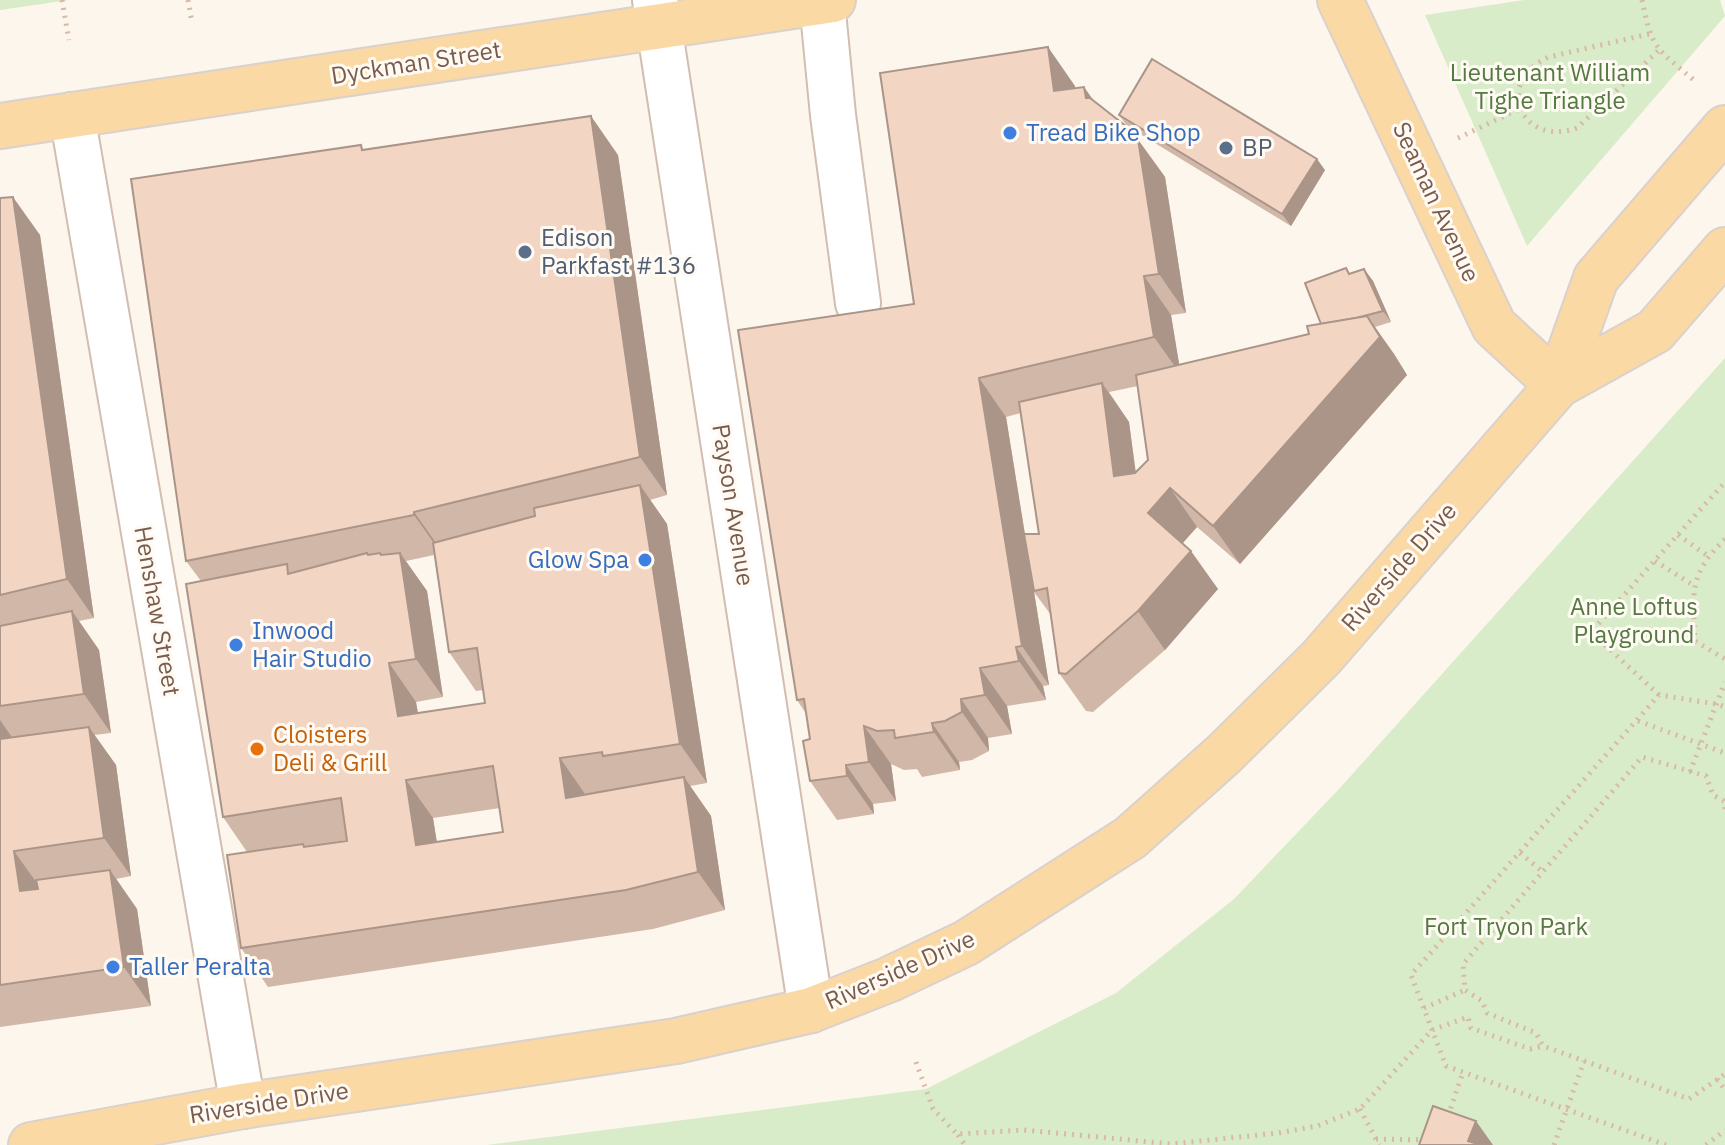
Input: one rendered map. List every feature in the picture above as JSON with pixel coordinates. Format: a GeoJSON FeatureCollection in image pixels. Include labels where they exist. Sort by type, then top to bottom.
{"type":"FeatureCollection","features":[{"type":"Feature","properties":{"kind":"main road","name":"Seaman Avenue"},"geometry":{"type":"LineString","coordinates":[[1340,0],[1494,326],[1558,385]]}},
{"type":"Feature","properties":{"kind":"main road","name":"Dyckman Street"},"geometry":{"type":"LineString","coordinates":[[0,126],[657,13],[827,1]]}},
{"type":"Feature","properties":{"kind":"main road","name":"Riverside Drive"},"geometry":{"type":"LineString","coordinates":[[1558,385],[1596,278],[1725,128]]}},
{"type":"Feature","properties":{"kind":"main road","name":"Riverside Drive"},"geometry":{"type":"LineString","coordinates":[[31,1145],[243,1106],[676,1041],[811,1010],[888,980],[966,943],[1130,838],[1224,754],[1321,658],[1558,385],[1655,331],[1725,250]]}},
{"type":"Feature","properties":{"kind":"street"},"geometry":{"type":"LineString","coordinates":[[827,1],[833,115],[858,303]]}},
{"type":"Feature","properties":{"kind":"street","name":"Payson Avenue"},"geometry":{"type":"LineString","coordinates":[[657,13],[811,1010]]}},
{"type":"Feature","properties":{"kind":"street","name":"Henshaw Street"},"geometry":{"type":"LineString","coordinates":[[72,115],[243,1106]]}},
{"type":"Feature","properties":{"kind":"path"},"geometry":{"type":"LineString","coordinates":[[62,0],[69,40]]}},
{"type":"Feature","properties":{"kind":"path"},"geometry":{"type":"LineString","coordinates":[[188,0],[192,22]]}},
{"type":"Feature","properties":{"kind":"path"},"geometry":{"type":"LineString","coordinates":[[1642,0],[1649,34],[1658,51],[1695,81]]}},
{"type":"Feature","properties":{"kind":"path"},"geometry":{"type":"LineString","coordinates":[[1649,34],[1549,57],[1533,64],[1523,76],[1518,92],[1519,109],[1529,123],[1543,131],[1560,133],[1577,128],[1658,51]]}},
{"type":"Feature","properties":{"kind":"path"},"geometry":{"type":"LineString","coordinates":[[1457,139],[1519,109]]}},
{"type":"Feature","properties":{"kind":"path"},"geometry":{"type":"LineString","coordinates":[[1725,482],[1591,632],[1659,695],[1725,707]]}},
{"type":"Feature","properties":{"kind":"path"},"geometry":{"type":"LineString","coordinates":[[1678,535],[1708,556]]}},
{"type":"Feature","properties":{"kind":"path"},"geometry":{"type":"LineString","coordinates":[[1725,539],[1708,556],[1693,585],[1695,641],[1725,659]]}},
{"type":"Feature","properties":{"kind":"path"},"geometry":{"type":"LineString","coordinates":[[1655,561],[1693,585]]}},
{"type":"Feature","properties":{"kind":"path"},"geometry":{"type":"LineString","coordinates":[[1690,772],[1725,682]]}},
{"type":"Feature","properties":{"kind":"path"},"geometry":{"type":"LineString","coordinates":[[1659,695],[1411,975],[1446,1066],[1666,1145]]}},
{"type":"Feature","properties":{"kind":"path"},"geometry":{"type":"LineString","coordinates":[[1638,721],[1725,753]]}},
{"type":"Feature","properties":{"kind":"path"},"geometry":{"type":"LineString","coordinates":[[1465,990],[1463,964],[1642,757],[1706,776],[1713,795],[1724,801],[1725,809]]}},
{"type":"Feature","properties":{"kind":"path"},"geometry":{"type":"LineString","coordinates":[[1520,853],[1543,872]]}},
{"type":"Feature","properties":{"kind":"path"},"geometry":{"type":"LineString","coordinates":[[1424,1008],[1465,990]]}},
{"type":"Feature","properties":{"kind":"path"},"geometry":{"type":"LineString","coordinates":[[1465,990],[1482,1001],[1487,1013],[1536,1033],[1543,1046]]}},
{"type":"Feature","properties":{"kind":"path"},"geometry":{"type":"LineString","coordinates":[[957,1134],[1024,1130],[1171,1144],[1317,1126],[1360,1109],[1432,1030],[1468,1017],[1471,1028],[1530,1049],[1543,1046],[1689,1099],[1725,1074]]}},
{"type":"Feature","properties":{"kind":"path"},"geometry":{"type":"LineString","coordinates":[[1554,1145],[1584,1061]]}},
{"type":"Feature","properties":{"kind":"path"},"geometry":{"type":"LineString","coordinates":[[916,1062],[933,1109],[965,1145]]}},
{"type":"Feature","properties":{"kind":"path"},"geometry":{"type":"LineString","coordinates":[[1443,1130],[1463,1072]]}},
{"type":"Feature","properties":{"kind":"path"},"geometry":{"type":"LineString","coordinates":[[1717,1079],[1725,1090]]}},
{"type":"Feature","properties":{"kind":"path"},"geometry":{"type":"LineString","coordinates":[[1360,1109],[1377,1142],[1420,1138],[1438,1144]]}},
{"type":"Feature","properties":{"kind":"path"},"geometry":{"type":"LineString","coordinates":[[1706,1145],[1725,1130]]}},
{"type":"Feature","properties":{"kind":"green space"},"geometry":{"type":"Polygon","coordinates":[[[0,0],[69,0],[0,10],[0,0]]]}},
{"type":"Feature","properties":{"kind":"green space","name":"Lieutenant William Tighe Triangle"},"geometry":{"type":"Polygon","coordinates":[[[1524,0],[1720,0],[1725,16],[1527,246],[1425,15],[1524,0]]]}},
{"type":"Feature","properties":{"kind":"green space","name":"Fort Tryon Park"},"geometry":{"type":"Polygon","coordinates":[[[1725,358],[1725,1145],[487,1145],[926,1089],[1116,993],[1234,899],[1339,789],[1725,358]]]}},
{"type":"Feature","properties":{"kind":"building"},"geometry":{"type":"Polygon","coordinates":[[[1048,47],[1054,91],[1084,87],[1086,98],[1131,130],[1133,140],[1138,139],[1159,274],[1144,276],[1154,337],[979,378],[1022,646],[1016,647],[1019,661],[980,668],[985,695],[961,699],[962,712],[945,721],[932,723],[934,732],[895,738],[894,730],[877,731],[864,726],[869,762],[846,765],[847,776],[810,781],[803,741],[810,739],[804,699],[797,700],[738,330],[914,304],[880,73],[1048,47]]]}},
{"type":"Feature","properties":{"kind":"building","name":"BP"},"geometry":{"type":"Polygon","coordinates":[[[1152,59],[1317,159],[1282,214],[1119,115],[1152,59]]]}},
{"type":"Feature","properties":{"kind":"building"},"geometry":{"type":"Polygon","coordinates":[[[591,116],[640,457],[414,512],[414,515],[186,561],[131,179],[361,145],[362,150],[591,116]]]}},
{"type":"Feature","properties":{"kind":"building"},"geometry":{"type":"Polygon","coordinates":[[[13,197],[67,579],[0,595],[0,198],[13,197]]]}},
{"type":"Feature","properties":{"kind":"building"},"geometry":{"type":"Polygon","coordinates":[[[1346,268],[1349,274],[1364,269],[1383,311],[1321,324],[1305,283],[1346,268]]]}},
{"type":"Feature","properties":{"kind":"building"},"geometry":{"type":"Polygon","coordinates":[[[1367,316],[1380,337],[1213,526],[1170,488],[1148,513],[1191,551],[1138,611],[1066,674],[1059,673],[1047,588],[1034,591],[1024,534],[1039,534],[1019,402],[1102,383],[1114,476],[1135,473],[1148,460],[1136,375],[1309,334],[1307,326],[1367,316]]]}},
{"type":"Feature","properties":{"kind":"building"},"geometry":{"type":"Polygon","coordinates":[[[640,485],[680,744],[603,756],[602,752],[560,758],[566,798],[684,777],[698,872],[626,890],[241,948],[227,855],[347,841],[341,798],[223,817],[186,584],[287,564],[288,574],[367,553],[400,553],[416,659],[389,663],[398,716],[485,703],[477,648],[449,652],[433,543],[535,516],[534,508],[640,485]],[[493,766],[406,780],[416,845],[503,832],[493,766]]]}},
{"type":"Feature","properties":{"kind":"building"},"geometry":{"type":"Polygon","coordinates":[[[72,611],[84,694],[0,706],[0,626],[72,611]]]}},
{"type":"Feature","properties":{"kind":"building"},"geometry":{"type":"Polygon","coordinates":[[[89,727],[104,838],[14,851],[20,891],[38,889],[36,880],[110,870],[124,967],[0,985],[0,739],[89,727]]]}},
{"type":"Feature","properties":{"kind":"building"},"geometry":{"type":"Polygon","coordinates":[[[1433,1106],[1476,1121],[1468,1141],[1481,1145],[1419,1145],[1433,1106]]]}},
{"type":"Feature","properties":{"kind":"place","name":"Tread Bike Shop"},"geometry":{"type":"Point","coordinates":[1010,133]}},
{"type":"Feature","properties":{"kind":"place","name":"BP"},"geometry":{"type":"Point","coordinates":[1226,148]}},
{"type":"Feature","properties":{"kind":"place","name":"Edison Parkfast #136"},"geometry":{"type":"Point","coordinates":[525,252]}},
{"type":"Feature","properties":{"kind":"place","name":"Glow Spa"},"geometry":{"type":"Point","coordinates":[645,560]}},
{"type":"Feature","properties":{"kind":"place","name":"Inwood Hair Studio"},"geometry":{"type":"Point","coordinates":[236,645]}},
{"type":"Feature","properties":{"kind":"place","name":"Cloisters Deli & Grill"},"geometry":{"type":"Point","coordinates":[257,749]}},
{"type":"Feature","properties":{"kind":"place","name":"Taller Peralta"},"geometry":{"type":"Point","coordinates":[113,967]}},
{"type":"Feature","properties":{"kind":"park label","name":"Anne Loftus Playground"},"geometry":{"type":"Point","coordinates":[1634,621]}}]}
